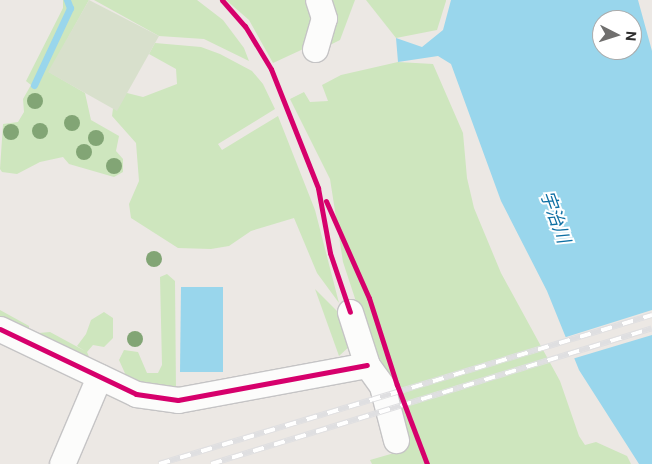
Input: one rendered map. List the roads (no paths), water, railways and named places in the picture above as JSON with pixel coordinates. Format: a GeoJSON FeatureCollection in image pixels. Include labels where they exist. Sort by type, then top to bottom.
{"type":"FeatureCollection","features":[{"type":"Feature","properties":{"kind":"street"},"geometry":{"type":"LineString","coordinates":[[315,49],[324,18],[318,0]]}},
{"type":"Feature","properties":{"kind":"street"},"geometry":{"type":"LineString","coordinates":[[350,312],[367,365],[382,386],[396,440]]}},
{"type":"Feature","properties":{"kind":"street"},"geometry":{"type":"LineString","coordinates":[[0,329],[70,360],[99,378],[136,394],[178,400],[367,365]]}},
{"type":"Feature","properties":{"kind":"street"},"geometry":{"type":"LineString","coordinates":[[62,464],[99,378]]}},
{"type":"Feature","properties":{"kind":"water","name":"宇治川"},"geometry":{"type":"Polygon","coordinates":[[[451,0],[638,0],[641,10],[592,10],[592,60],[642,60],[642,15],[652,51],[652,464],[639,464],[579,370],[547,291],[501,201],[451,64],[438,56],[398,62],[396,38],[422,47],[443,30],[451,0]]]}},
{"type":"Feature","properties":{"kind":"water"},"geometry":{"type":"Polygon","coordinates":[[[181,287],[223,287],[223,372],[180,372],[181,287]]]}},
{"type":"Feature","properties":{"kind":"waterway"},"geometry":{"type":"LineString","coordinates":[[34,85],[70,8],[67,0]]}},
{"type":"Feature","properties":{"kind":"railway"},"geometry":{"type":"LineString","coordinates":[[159,464],[652,315]]}},
{"type":"Feature","properties":{"kind":"railway"},"geometry":{"type":"LineString","coordinates":[[211,464],[652,328]]}}]}
